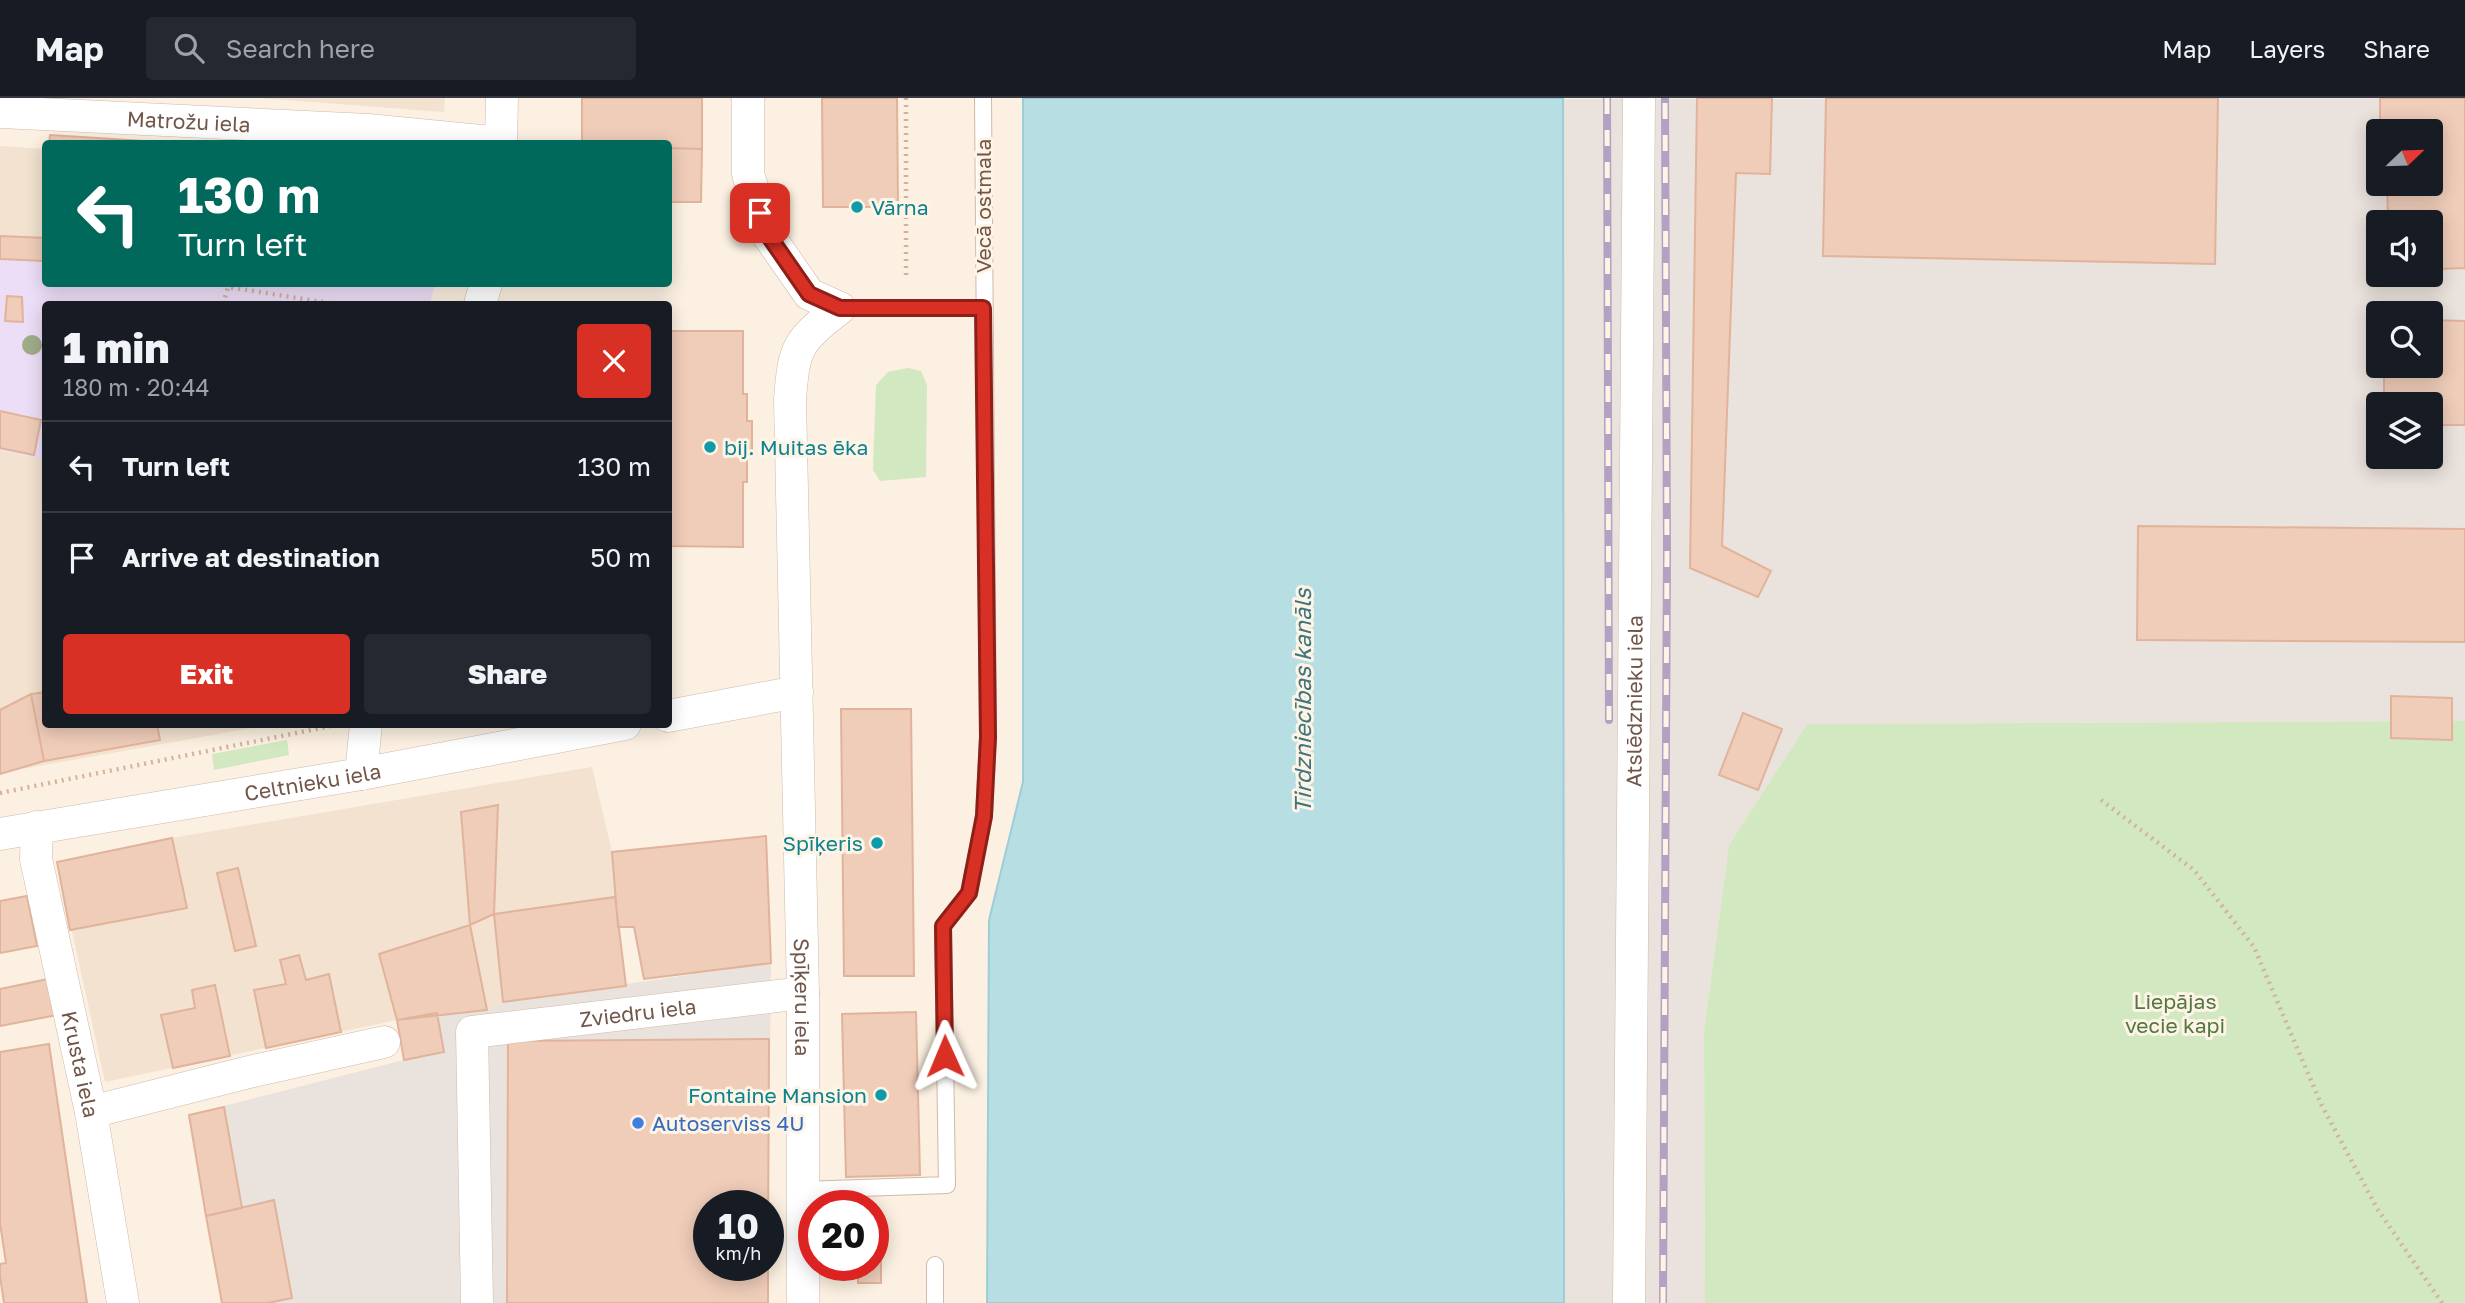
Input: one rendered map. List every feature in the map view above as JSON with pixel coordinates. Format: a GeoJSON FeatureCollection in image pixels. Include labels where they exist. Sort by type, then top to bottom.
{"type":"FeatureCollection","features":[{"type":"Feature","properties":{"kind":"street"},"geometry":{"type":"LineString","coordinates":[[501,140],[502,98]]}},
{"type":"Feature","properties":{"kind":"street"},"geometry":{"type":"LineString","coordinates":[[748,98],[748,174],[766,232],[809,294],[840,308]]}},
{"type":"Feature","properties":{"kind":"street","name":"Atslēdznieku iela"},"geometry":{"type":"LineString","coordinates":[[1629,1303],[1639,98]]}},
{"type":"Feature","properties":{"kind":"street","name":"Matrožu iela"},"geometry":{"type":"LineString","coordinates":[[0,112],[368,130],[470,140]]}},
{"type":"Feature","properties":{"kind":"street","name":"Spīķeru iela"},"geometry":{"type":"LineString","coordinates":[[803,1303],[803,993],[790,400],[793,357],[807,334],[840,308]]}},
{"type":"Feature","properties":{"kind":"street"},"geometry":{"type":"LineString","coordinates":[[672,715],[797,692]]}},
{"type":"Feature","properties":{"kind":"street"},"geometry":{"type":"LineString","coordinates":[[361,774],[366,728]]}},
{"type":"Feature","properties":{"kind":"street","name":"Celtnieku iela"},"geometry":{"type":"LineString","coordinates":[[0,834],[361,774],[604,728]]}},
{"type":"Feature","properties":{"kind":"street","name":"Krusta iela"},"geometry":{"type":"LineString","coordinates":[[37,827],[36,859],[91,1112],[123,1303]]}},
{"type":"Feature","properties":{"kind":"street","name":"Zviedru iela"},"geometry":{"type":"LineString","coordinates":[[477,1303],[472,1032],[803,993]]}},
{"type":"Feature","properties":{"kind":"street"},"geometry":{"type":"LineString","coordinates":[[91,1112],[249,1072],[384,1042]]}},
{"type":"Feature","properties":{"kind":"lane","name":"Vecā ostmala"},"geometry":{"type":"LineString","coordinates":[[803,1189],[947,1185],[943,926],[969,893],[984,816],[988,737],[983,98]]}},
{"type":"Feature","properties":{"kind":"lane"},"geometry":{"type":"LineString","coordinates":[[840,308],[983,308]]}},
{"type":"Feature","properties":{"kind":"lane"},"geometry":{"type":"LineString","coordinates":[[934,1303],[935,1265]]}},
{"type":"Feature","properties":{"kind":"path"},"geometry":{"type":"LineString","coordinates":[[904,308],[906,98]]}},
{"type":"Feature","properties":{"kind":"path"},"geometry":{"type":"LineString","coordinates":[[228,287],[316,301]]}},
{"type":"Feature","properties":{"kind":"path"},"geometry":{"type":"LineString","coordinates":[[0,793],[318,728]]}},
{"type":"Feature","properties":{"kind":"path"},"geometry":{"type":"LineString","coordinates":[[2101,800],[2194,870],[2254,947],[2322,1106],[2378,1210],[2442,1303]]}},
{"type":"Feature","properties":{"kind":"shaded area"},"geometry":{"type":"Polygon","coordinates":[[[259,98],[445,98],[444,112],[259,98]]]}},
{"type":"Feature","properties":{"kind":"shaded area"},"geometry":{"type":"Polygon","coordinates":[[[2465,98],[2465,721],[1807,724],[1729,845],[1704,1032],[1705,1303],[1564,1303],[1561,99],[2465,98]]]}},
{"type":"Feature","properties":{"kind":"shaded area"},"geometry":{"type":"Polygon","coordinates":[[[0,146],[42,149],[42,261],[0,258],[0,146]]]}},
{"type":"Feature","properties":{"kind":"shaded area"},"geometry":{"type":"Polygon","coordinates":[[[0,258],[42,261],[42,287],[434,287],[431,301],[42,301],[42,459],[0,450],[0,258]]]}},
{"type":"Feature","properties":{"kind":"shaded area"},"geometry":{"type":"Polygon","coordinates":[[[0,450],[42,459],[42,728],[251,728],[0,773],[0,450]]]}},
{"type":"Feature","properties":{"kind":"shaded area"},"geometry":{"type":"Polygon","coordinates":[[[592,767],[612,852],[626,986],[504,1002],[487,1010],[397,1020],[105,1082],[57,862],[172,838],[592,767]]]}},
{"type":"Feature","properties":{"kind":"shaded area"},"geometry":{"type":"Polygon","coordinates":[[[771,963],[769,1190],[693,1190],[693,1281],[768,1281],[768,1303],[222,1303],[189,1115],[404,1060],[444,1053],[437,1013],[487,1010],[503,1002],[771,963]]]}},
{"type":"Feature","properties":{"kind":"green space"},"geometry":{"type":"Polygon","coordinates":[[[908,368],[921,371],[927,385],[926,477],[880,481],[873,470],[876,385],[888,372],[908,368]]]}},
{"type":"Feature","properties":{"kind":"green space","name":"Liepājas vecie kapi"},"geometry":{"type":"Polygon","coordinates":[[[2465,721],[2465,1303],[1705,1303],[1704,1032],[1729,845],[1807,724],[2465,721]]]}},
{"type":"Feature","properties":{"kind":"green space"},"geometry":{"type":"Polygon","coordinates":[[[287,740],[289,755],[214,770],[212,754],[287,740]]]}},
{"type":"Feature","properties":{"kind":"water","name":"Tirdzniecības kanāls"},"geometry":{"type":"Polygon","coordinates":[[[1023,98],[1563,98],[1564,1303],[987,1303],[989,920],[1023,782],[1023,98]]]}},
{"type":"Feature","properties":{"kind":"building"},"geometry":{"type":"Polygon","coordinates":[[[582,98],[702,98],[702,149],[672,148],[672,140],[582,140],[582,98]]]}},
{"type":"Feature","properties":{"kind":"building"},"geometry":{"type":"Polygon","coordinates":[[[822,98],[897,98],[898,207],[823,207],[822,98]]]}},
{"type":"Feature","properties":{"kind":"building"},"geometry":{"type":"Polygon","coordinates":[[[1697,98],[1772,98],[1770,174],[1736,173],[1722,546],[1771,571],[1758,597],[1690,568],[1697,98]]]}},
{"type":"Feature","properties":{"kind":"building"},"geometry":{"type":"Polygon","coordinates":[[[1826,98],[2218,98],[2215,264],[1823,256],[1826,98]]]}},
{"type":"Feature","properties":{"kind":"building"},"geometry":{"type":"Polygon","coordinates":[[[2380,98],[2465,98],[2465,268],[2443,269],[2443,210],[2388,210],[2387,196],[2443,196],[2443,119],[2380,119],[2380,98]]]}},
{"type":"Feature","properties":{"kind":"building"},"geometry":{"type":"Polygon","coordinates":[[[50,135],[128,140],[49,140],[50,135]]]}},
{"type":"Feature","properties":{"kind":"building"},"geometry":{"type":"Polygon","coordinates":[[[672,148],[702,149],[701,202],[672,202],[672,148]]]}},
{"type":"Feature","properties":{"kind":"building"},"geometry":{"type":"Polygon","coordinates":[[[0,236],[42,238],[42,261],[0,259],[0,236]]]}},
{"type":"Feature","properties":{"kind":"building"},"geometry":{"type":"Polygon","coordinates":[[[7,296],[22,297],[23,322],[5,321],[7,296]]]}},
{"type":"Feature","properties":{"kind":"building"},"geometry":{"type":"Polygon","coordinates":[[[2443,320],[2465,321],[2465,425],[2443,425],[2443,392],[2384,392],[2384,378],[2443,378],[2443,320]]]}},
{"type":"Feature","properties":{"kind":"building","name":"bij. Muitas ēka"},"geometry":{"type":"Polygon","coordinates":[[[672,331],[743,331],[743,394],[747,394],[747,421],[752,421],[752,455],[747,455],[747,482],[743,482],[743,547],[672,546],[672,331]]]}},
{"type":"Feature","properties":{"kind":"building"},"geometry":{"type":"Polygon","coordinates":[[[0,411],[41,420],[34,455],[0,448],[0,411]]]}},
{"type":"Feature","properties":{"kind":"building"},"geometry":{"type":"Polygon","coordinates":[[[2138,526],[2465,529],[2465,642],[2137,640],[2138,526]]]}},
{"type":"Feature","properties":{"kind":"building"},"geometry":{"type":"Polygon","coordinates":[[[42,693],[42,728],[158,728],[160,740],[44,761],[31,694],[42,693]]]}},
{"type":"Feature","properties":{"kind":"building"},"geometry":{"type":"Polygon","coordinates":[[[31,694],[44,761],[0,774],[0,710],[31,694]]]}},
{"type":"Feature","properties":{"kind":"building"},"geometry":{"type":"Polygon","coordinates":[[[2391,696],[2452,698],[2452,740],[2391,738],[2391,696]]]}},
{"type":"Feature","properties":{"kind":"building","name":"Spīķeris"},"geometry":{"type":"Polygon","coordinates":[[[841,709],[911,709],[914,976],[844,976],[841,709]]]}},
{"type":"Feature","properties":{"kind":"building"},"geometry":{"type":"Polygon","coordinates":[[[1743,713],[1782,729],[1758,790],[1719,775],[1743,713]]]}},
{"type":"Feature","properties":{"kind":"building"},"geometry":{"type":"Polygon","coordinates":[[[498,805],[494,914],[470,925],[461,812],[498,805]]]}},
{"type":"Feature","properties":{"kind":"building"},"geometry":{"type":"Polygon","coordinates":[[[766,836],[771,963],[644,979],[634,927],[618,927],[612,852],[766,836]]]}},
{"type":"Feature","properties":{"kind":"building"},"geometry":{"type":"Polygon","coordinates":[[[172,838],[187,908],[70,930],[57,862],[172,838]]]}},
{"type":"Feature","properties":{"kind":"building"},"geometry":{"type":"Polygon","coordinates":[[[238,868],[256,946],[235,951],[217,873],[238,868]]]}},
{"type":"Feature","properties":{"kind":"building"},"geometry":{"type":"Polygon","coordinates":[[[27,896],[37,946],[0,953],[0,901],[27,896]]]}},
{"type":"Feature","properties":{"kind":"building"},"geometry":{"type":"Polygon","coordinates":[[[615,897],[626,986],[503,1002],[494,914],[615,897]]]}},
{"type":"Feature","properties":{"kind":"building"},"geometry":{"type":"Polygon","coordinates":[[[470,925],[487,1010],[397,1020],[379,954],[470,925]]]}},
{"type":"Feature","properties":{"kind":"building"},"geometry":{"type":"Polygon","coordinates":[[[299,955],[306,980],[329,974],[341,1032],[266,1048],[254,990],[286,984],[280,960],[299,955]]]}},
{"type":"Feature","properties":{"kind":"building"},"geometry":{"type":"Polygon","coordinates":[[[48,979],[57,1015],[0,1026],[0,989],[48,979]]]}},
{"type":"Feature","properties":{"kind":"building"},"geometry":{"type":"Polygon","coordinates":[[[215,985],[230,1056],[173,1068],[161,1015],[195,1008],[192,990],[215,985]]]}},
{"type":"Feature","properties":{"kind":"building","name":"Fontaine Mansion"},"geometry":{"type":"Polygon","coordinates":[[[916,1012],[920,1175],[846,1177],[842,1014],[916,1012]]]}},
{"type":"Feature","properties":{"kind":"building"},"geometry":{"type":"Polygon","coordinates":[[[437,1013],[444,1052],[404,1060],[397,1020],[437,1013]]]}},
{"type":"Feature","properties":{"kind":"building","name":"Autoserviss 4U"},"geometry":{"type":"Polygon","coordinates":[[[769,1039],[768,1190],[693,1190],[693,1281],[768,1281],[768,1303],[507,1303],[508,1041],[769,1039]]]}},
{"type":"Feature","properties":{"kind":"building"},"geometry":{"type":"Polygon","coordinates":[[[49,1044],[87,1303],[4,1303],[0,1276],[0,1264],[6,1263],[0,1223],[0,1052],[49,1044]]]}},
{"type":"Feature","properties":{"kind":"building"},"geometry":{"type":"Polygon","coordinates":[[[224,1107],[242,1208],[206,1216],[189,1115],[224,1107]]]}},
{"type":"Feature","properties":{"kind":"building"},"geometry":{"type":"Polygon","coordinates":[[[274,1200],[292,1298],[268,1303],[222,1303],[206,1216],[274,1200]]]}},
{"type":"Feature","properties":{"kind":"building"},"geometry":{"type":"Polygon","coordinates":[[[858,1281],[881,1281],[881,1283],[858,1281]]]}},
{"type":"Feature","properties":{"kind":"railway"},"geometry":{"type":"LineString","coordinates":[[1607,98],[1609,720]]}},
{"type":"Feature","properties":{"kind":"railway"},"geometry":{"type":"LineString","coordinates":[[1663,1303],[1667,551],[1665,98]]}},
{"type":"Feature","properties":{"kind":"place","name":"Vārna"},"geometry":{"type":"Point","coordinates":[857,207]}},
{"type":"Feature","properties":{"kind":"place","name":"bij. Muitas ēka"},"geometry":{"type":"Point","coordinates":[710,447]}},
{"type":"Feature","properties":{"kind":"place","name":"Spīķeris"},"geometry":{"type":"Point","coordinates":[877,843]}},
{"type":"Feature","properties":{"kind":"place","name":"Fontaine Mansion"},"geometry":{"type":"Point","coordinates":[881,1095]}},
{"type":"Feature","properties":{"kind":"place","name":"Autoserviss 4U"},"geometry":{"type":"Point","coordinates":[638,1123]}},
{"type":"Feature","properties":{"kind":"route"},"geometry":{"type":"LineString","coordinates":[[760,213],[766,232],[809,294],[840,308],[983,308],[988,737],[984,816],[969,893],[943,926],[945,1056]]}}]}
